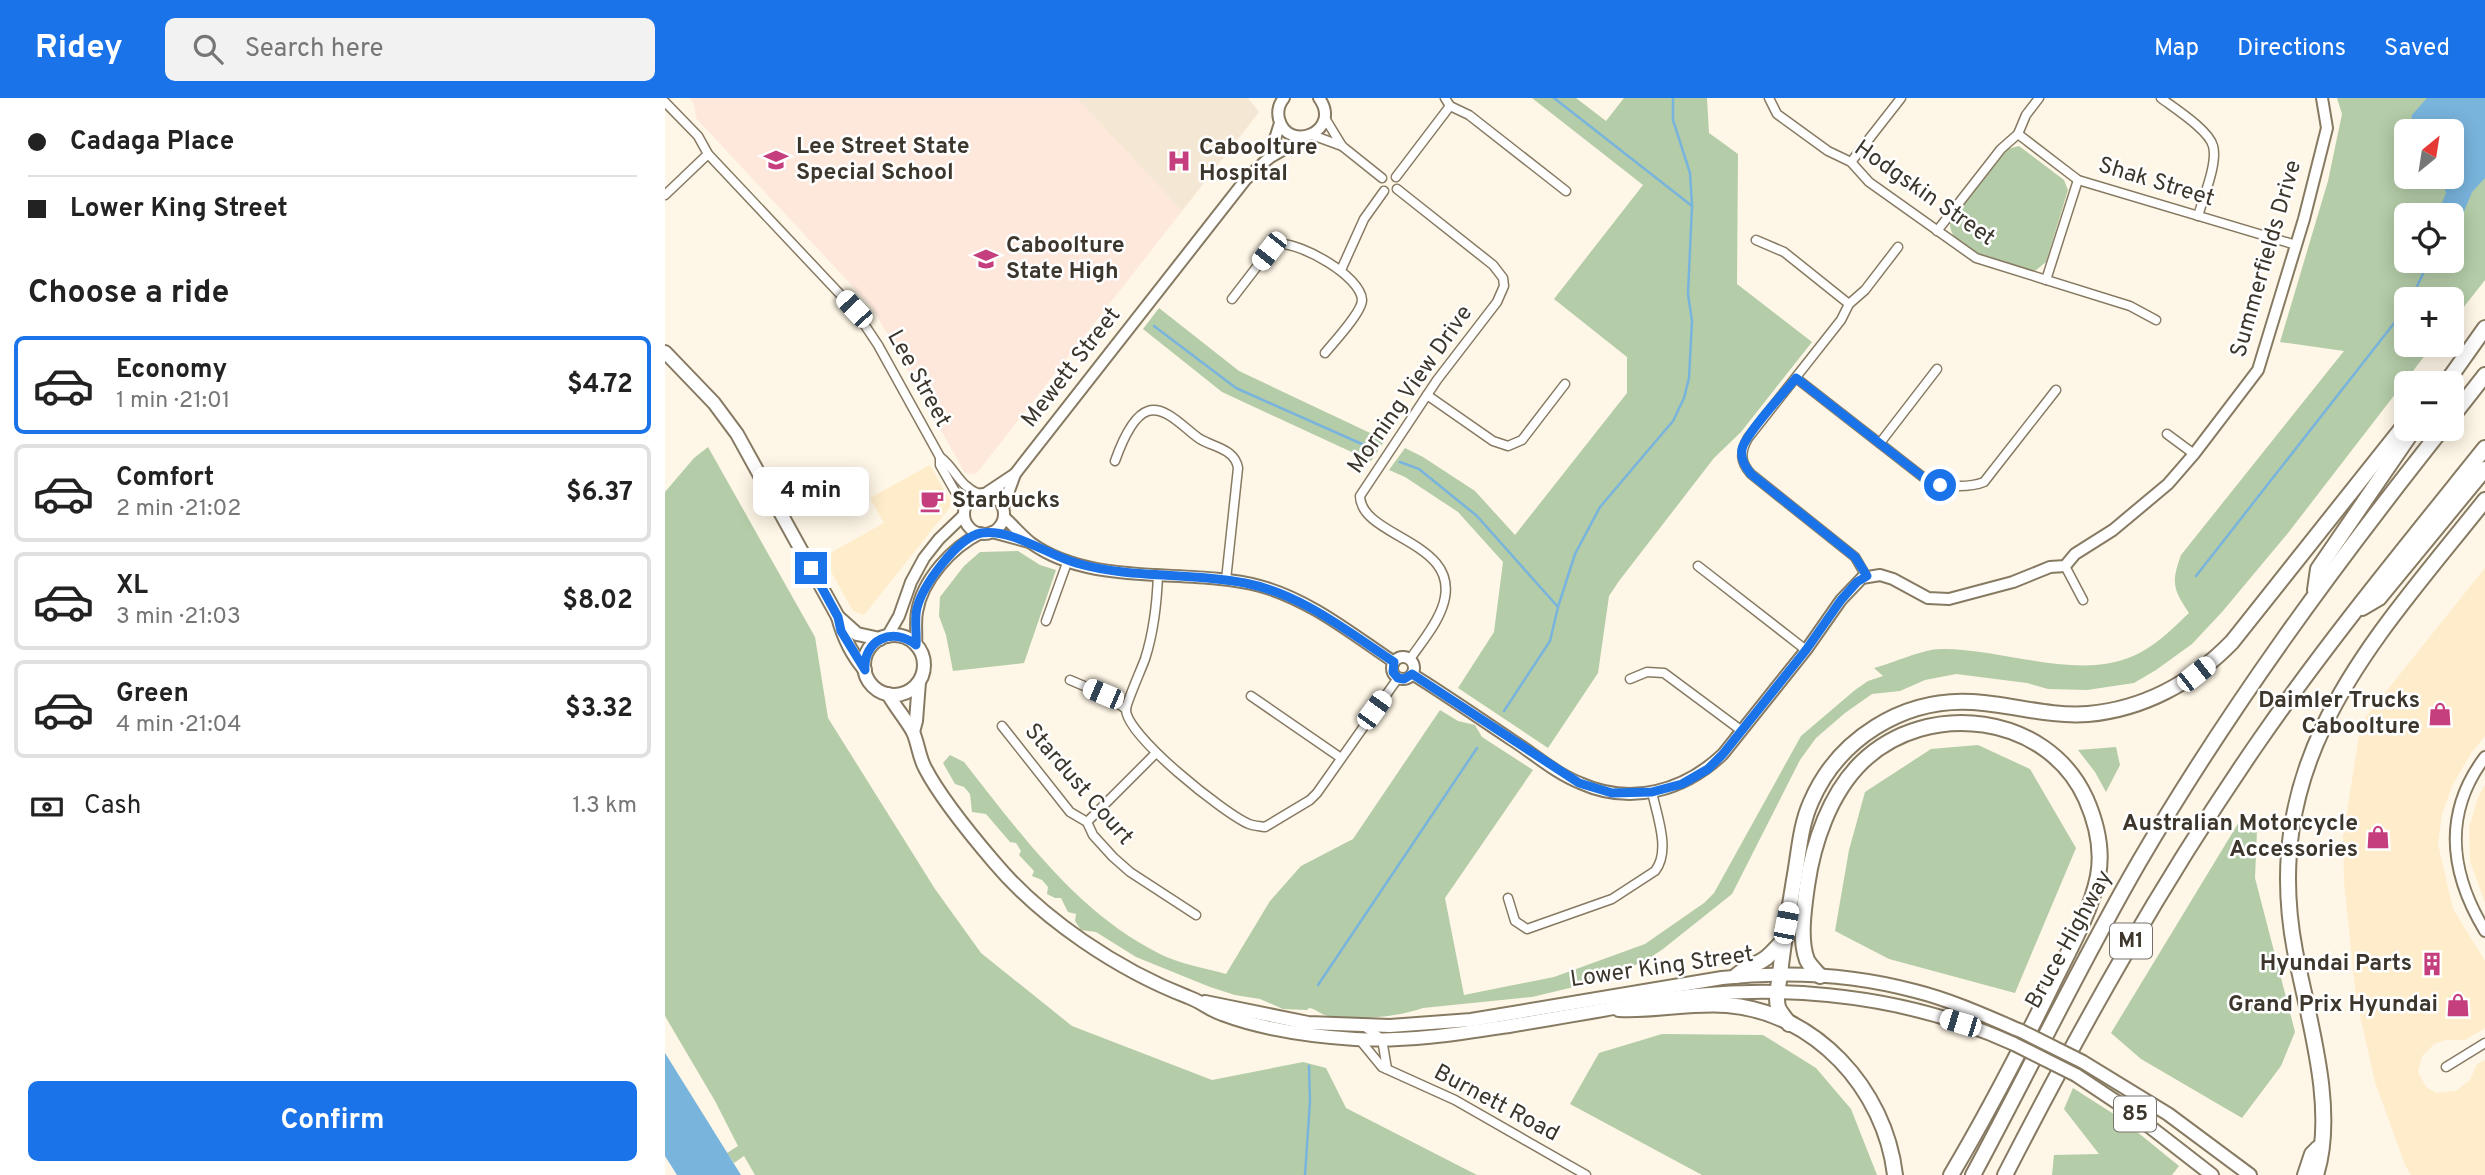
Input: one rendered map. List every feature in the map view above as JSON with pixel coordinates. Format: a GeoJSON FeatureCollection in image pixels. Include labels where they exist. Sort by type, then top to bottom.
{"type":"FeatureCollection","features":[{"type":"Feature","properties":{"kind":"highway"},"geometry":{"type":"LineString","coordinates":[[2447,371],[2481,333]]}},
{"type":"Feature","properties":{"kind":"highway"},"geometry":{"type":"LineString","coordinates":[[2455,371],[2481,333]]}},
{"type":"Feature","properties":{"kind":"highway"},"geometry":{"type":"LineString","coordinates":[[2464,402],[2485,375]]}},
{"type":"Feature","properties":{"kind":"highway"},"geometry":{"type":"LineString","coordinates":[[1790,1024],[1778,1009],[1783,941],[1804,822],[1811,801],[1836,760],[1863,734],[1899,714],[1940,702],[1973,702],[2047,713],[2089,714],[2130,706],[2174,688],[2210,663],[2232,642],[2394,438]]}},
{"type":"Feature","properties":{"kind":"highway"},"geometry":{"type":"LineString","coordinates":[[2315,593],[2318,569],[2406,441]]}},
{"type":"Feature","properties":{"kind":"highway","name":"Bruce Highway"},"geometry":{"type":"LineString","coordinates":[[1973,1175],[2068,990],[2140,860],[2209,748],[2315,593],[2433,441]]}},
{"type":"Feature","properties":{"kind":"highway","name":"M1"},"geometry":{"type":"LineString","coordinates":[[2005,1175],[2074,1042],[2165,885],[2260,740],[2354,612],[2485,447]]}},
{"type":"Feature","properties":{"kind":"highway"},"geometry":{"type":"LineString","coordinates":[[2354,612],[2379,598],[2485,469]]}},
{"type":"Feature","properties":{"kind":"highway"},"geometry":{"type":"LineString","coordinates":[[2316,1175],[2321,1157],[2322,1086],[2293,939],[2289,902],[2292,834],[2301,787],[2314,746],[2343,688],[2400,607],[2485,500]]}},
{"type":"Feature","properties":{"kind":"highway"},"geometry":{"type":"LineString","coordinates":[[1820,976],[1807,961],[1804,942],[1805,900],[1812,862],[1823,828],[1843,784],[1874,752],[1899,736],[1929,726],[1980,723],[2008,730],[2032,741],[2052,756],[2075,780],[2097,826],[2099,855],[2095,887],[2065,958],[2016,1057],[1951,1175]]}},
{"type":"Feature","properties":{"kind":"highway"},"geometry":{"type":"LineString","coordinates":[[1736,976],[1745,967],[1757,964],[1768,956],[1783,941]]}},
{"type":"Feature","properties":{"kind":"highway"},"geometry":{"type":"LineString","coordinates":[[1619,1009],[1680,1004],[1730,1005],[1760,1012],[1790,1024],[1827,1048],[1865,1090],[1879,1114],[1889,1141],[1895,1175]]}},
{"type":"Feature","properties":{"kind":"highway"},"geometry":{"type":"LineString","coordinates":[[2305,1175],[2312,1154],[2321,1146]]}},
{"type":"Feature","properties":{"kind":"main road"},"geometry":{"type":"LineString","coordinates":[[665,352],[714,403],[737,434],[873,686],[888,694],[905,693],[919,682],[923,675],[923,659],[916,645],[902,637],[883,638],[857,634],[838,617]]}},
{"type":"Feature","properties":{"kind":"main road"},"geometry":{"type":"LineString","coordinates":[[865,670],[866,656],[874,643],[883,638]]}},
{"type":"Feature","properties":{"kind":"main road","name":"Lower King Street"},"geometry":{"type":"LineString","coordinates":[[913,732],[919,682]]}},
{"type":"Feature","properties":{"kind":"main road","name":"Lower King Street"},"geometry":{"type":"LineString","coordinates":[[888,694],[913,732],[923,766],[939,790],[995,863],[1020,889],[1049,916],[1120,964],[1201,1002],[1218,1013],[1301,1033],[1382,1039],[1453,1035],[1687,997],[1778,994],[1832,996],[1896,1006],[1960,1023],[2014,1044],[2076,1075],[2127,1109],[2212,1175]]}},
{"type":"Feature","properties":{"kind":"main road","name":"Lower King Street"},"geometry":{"type":"LineString","coordinates":[[1201,1002],[1289,1020],[1365,1027],[1471,1020],[1736,976],[1820,976],[1859,980],[1915,991],[2021,1031],[2083,1062],[2168,1114],[2250,1175]]}},
{"type":"Feature","properties":{"kind":"street","name":"Mewett Street"},"geometry":{"type":"LineString","coordinates":[[1269,158],[1280,123],[1278,110],[1284,98]]}},
{"type":"Feature","properties":{"kind":"street","name":"Hodgskin Street"},"geometry":{"type":"LineString","coordinates":[[1769,98],[1777,114],[1828,151],[1851,162],[1869,182],[1976,258],[2130,306],[2156,320]]}},
{"type":"Feature","properties":{"kind":"street"},"geometry":{"type":"LineString","coordinates":[[1851,162],[1901,98]]}},
{"type":"Feature","properties":{"kind":"street"},"geometry":{"type":"LineString","coordinates":[[1937,231],[2001,149],[2018,134],[2023,120],[2039,98]]}},
{"type":"Feature","properties":{"kind":"street"},"geometry":{"type":"LineString","coordinates":[[2161,98],[2203,131],[2213,146],[2213,162],[2198,216]]}},
{"type":"Feature","properties":{"kind":"street","name":"Summerfields Drive"},"geometry":{"type":"LineString","coordinates":[[1867,576],[1885,577],[1928,598],[1949,599],[2013,582],[2050,568],[2065,566],[2075,554],[2113,530],[2151,500],[2193,454],[2258,370],[2296,245],[2327,128],[2322,98]]}},
{"type":"Feature","properties":{"kind":"street"},"geometry":{"type":"LineString","coordinates":[[1320,99],[1325,118],[1342,146],[1383,178]]}},
{"type":"Feature","properties":{"kind":"street","name":"Lee Street"},"geometry":{"type":"LineString","coordinates":[[665,102],[698,136],[708,154],[854,309],[878,345],[940,457],[947,462],[961,482],[982,494]]}},
{"type":"Feature","properties":{"kind":"street"},"geometry":{"type":"LineString","coordinates":[[1396,177],[1448,102],[1476,120],[1566,191]]}},
{"type":"Feature","properties":{"kind":"street","name":"Mewett Street"},"geometry":{"type":"LineString","coordinates":[[982,494],[1015,474],[1246,180],[1269,158],[1323,125],[1325,118]]}},
{"type":"Feature","properties":{"kind":"street"},"geometry":{"type":"LineString","coordinates":[[1280,123],[1288,133],[1342,146]]}},
{"type":"Feature","properties":{"kind":"street","name":"Shak Street"},"geometry":{"type":"LineString","coordinates":[[2018,134],[2078,180],[2296,245]]}},
{"type":"Feature","properties":{"kind":"street"},"geometry":{"type":"LineString","coordinates":[[665,195],[708,154]]}},
{"type":"Feature","properties":{"kind":"street"},"geometry":{"type":"LineString","coordinates":[[1384,191],[1380,184],[1383,178],[1387,175],[1396,177]]}},
{"type":"Feature","properties":{"kind":"street"},"geometry":{"type":"LineString","coordinates":[[1384,191],[1392,192],[1397,189],[1399,184],[1396,177]]}},
{"type":"Feature","properties":{"kind":"street"},"geometry":{"type":"LineString","coordinates":[[2046,280],[2078,180]]}},
{"type":"Feature","properties":{"kind":"street","name":"Morning View Drive"},"geometry":{"type":"LineString","coordinates":[[1397,189],[1493,265],[1503,278],[1504,286],[1497,302],[1427,395],[1360,496],[1360,503],[1367,514],[1429,556],[1442,574],[1445,585],[1442,609],[1409,659]]}},
{"type":"Feature","properties":{"kind":"street"},"geometry":{"type":"LineString","coordinates":[[1341,270],[1361,225],[1384,191]]}},
{"type":"Feature","properties":{"kind":"street"},"geometry":{"type":"LineString","coordinates":[[1756,240],[1784,252],[1849,304]]}},
{"type":"Feature","properties":{"kind":"street"},"geometry":{"type":"LineString","coordinates":[[1232,299],[1269,251],[1280,244],[1287,243],[1297,247],[1341,270],[1356,287],[1362,302],[1356,314],[1325,353]]}},
{"type":"Feature","properties":{"kind":"street"},"geometry":{"type":"LineString","coordinates":[[1412,674],[1579,783],[1612,793],[1652,792],[1682,784],[1708,769],[1806,650],[1841,600],[1857,582],[1867,576],[1855,557],[1751,474],[1742,462],[1742,451],[1748,438],[1841,320],[1849,304],[1865,290],[1898,247]]}},
{"type":"Feature","properties":{"kind":"street"},"geometry":{"type":"LineString","coordinates":[[1880,443],[1937,369]]}},
{"type":"Feature","properties":{"kind":"street"},"geometry":{"type":"LineString","coordinates":[[1796,378],[1928,481],[1940,485],[1980,484],[1988,478],[2056,390]]}},
{"type":"Feature","properties":{"kind":"street"},"geometry":{"type":"LineString","coordinates":[[1427,395],[1493,441],[1508,446],[1521,440],[1565,384]]}},
{"type":"Feature","properties":{"kind":"street"},"geometry":{"type":"LineString","coordinates":[[1115,461],[1128,431],[1142,415],[1153,411],[1167,415],[1202,440],[1232,455],[1238,468],[1226,580]]}},
{"type":"Feature","properties":{"kind":"street"},"geometry":{"type":"LineString","coordinates":[[2167,434],[2193,454]]}},
{"type":"Feature","properties":{"kind":"street","name":"Lee Street"},"geometry":{"type":"LineString","coordinates":[[940,457],[940,465],[965,512]]}},
{"type":"Feature","properties":{"kind":"street","name":"Mewett Street"},"geometry":{"type":"LineString","coordinates":[[1004,512],[1015,474]]}},
{"type":"Feature","properties":{"kind":"street"},"geometry":{"type":"LineString","coordinates":[[883,638],[899,616],[911,582],[924,558],[965,512],[970,500],[982,494],[998,499],[1004,512],[1032,543]]}},
{"type":"Feature","properties":{"kind":"street"},"geometry":{"type":"LineString","coordinates":[[965,512],[971,529],[1032,543],[1068,560],[1095,568],[1226,580],[1261,586],[1296,599],[1394,662]]}},
{"type":"Feature","properties":{"kind":"street"},"geometry":{"type":"LineString","coordinates":[[916,645],[916,615],[922,594],[951,554],[1000,526],[1004,512]]}},
{"type":"Feature","properties":{"kind":"street"},"geometry":{"type":"LineString","coordinates":[[1046,621],[1068,560]]}},
{"type":"Feature","properties":{"kind":"street"},"geometry":{"type":"LineString","coordinates":[[1697,566],[1806,650]]}},
{"type":"Feature","properties":{"kind":"street"},"geometry":{"type":"LineString","coordinates":[[2065,566],[2083,600]]}},
{"type":"Feature","properties":{"kind":"street"},"geometry":{"type":"LineString","coordinates":[[1158,574],[1153,631],[1126,709],[1130,721],[1156,752],[1219,805],[1249,824],[1265,827],[1310,800],[1398,678]]}},
{"type":"Feature","properties":{"kind":"street"},"geometry":{"type":"LineString","coordinates":[[1399,657],[1409,659],[1414,668],[1412,674],[1404,679],[1398,678],[1393,672],[1394,662],[1399,657]]}},
{"type":"Feature","properties":{"kind":"street"},"geometry":{"type":"LineString","coordinates":[[1630,679],[1647,672],[1664,673],[1742,731]]}},
{"type":"Feature","properties":{"kind":"street"},"geometry":{"type":"LineString","coordinates":[[1070,680],[1103,694],[1126,709]]}},
{"type":"Feature","properties":{"kind":"street"},"geometry":{"type":"LineString","coordinates":[[1251,696],[1341,758]]}},
{"type":"Feature","properties":{"kind":"street","name":"Stardust Court"},"geometry":{"type":"LineString","coordinates":[[1002,726],[1070,812],[1087,822],[1095,838],[1130,872],[1196,915]]}},
{"type":"Feature","properties":{"kind":"street"},"geometry":{"type":"LineString","coordinates":[[1087,822],[1156,752]]}},
{"type":"Feature","properties":{"kind":"street"},"geometry":{"type":"LineString","coordinates":[[2485,757],[2461,802],[2455,844],[2463,891],[2485,931]]}},
{"type":"Feature","properties":{"kind":"street"},"geometry":{"type":"LineString","coordinates":[[1508,898],[1515,921],[1527,929],[1612,900],[1654,871],[1660,864],[1663,849],[1652,792]]}},
{"type":"Feature","properties":{"kind":"street"},"geometry":{"type":"LineString","coordinates":[[1365,1027],[1382,1039],[1387,1069]]}},
{"type":"Feature","properties":{"kind":"street","name":"Burnett Road"},"geometry":{"type":"LineString","coordinates":[[1359,1039],[1377,1062],[1387,1069],[1455,1100],[1586,1175]]}},
{"type":"Feature","properties":{"kind":"street"},"geometry":{"type":"LineString","coordinates":[[2446,1067],[2485,1043]]}},
{"type":"Feature","properties":{"kind":"shaded area","name":"Caboolture State High"},"geometry":{"type":"Polygon","coordinates":[[[690,98],[1077,98],[1182,211],[976,474],[965,473],[872,307],[696,118],[694,103],[690,98]]]}},
{"type":"Feature","properties":{"kind":"shaded area","name":"Caboolture Hospital"},"geometry":{"type":"Polygon","coordinates":[[[1077,98],[1248,98],[1259,112],[1182,211],[1077,98]]]}},
{"type":"Feature","properties":{"kind":"shaded area"},"geometry":{"type":"Polygon","coordinates":[[[930,465],[951,502],[950,507],[864,615],[853,611],[823,557],[884,523],[870,498],[930,465]]]}},
{"type":"Feature","properties":{"kind":"shaded area"},"geometry":{"type":"Polygon","coordinates":[[[2485,568],[2485,736],[2471,753],[2452,786],[2442,814],[2438,844],[2453,909],[2485,961],[2485,1028],[2465,1040],[2445,1040],[2434,1044],[2422,1056],[2418,1072],[2426,1087],[2436,1093],[2456,1091],[2470,1080],[2477,1064],[2485,1060],[2485,1175],[2411,1175],[2375,1082],[2356,997],[2344,882],[2343,837],[2361,723],[2485,568]]]}},
{"type":"Feature","properties":{"kind":"shaded area"},"geometry":{"type":"Polygon","coordinates":[[[2485,785],[2485,903],[2470,861],[2469,828],[2478,797],[2485,785]]]}},
{"type":"Feature","properties":{"kind":"green space"},"geometry":{"type":"Polygon","coordinates":[[[1532,98],[1576,98],[1606,121],[1624,98],[1707,98],[1709,133],[1738,154],[1737,284],[1812,342],[1741,432],[1714,458],[1609,596],[1598,673],[1548,748],[1458,688],[1494,632],[1503,562],[1458,512],[1405,477],[1389,470],[1405,448],[1423,457],[1475,491],[1515,535],[1627,393],[1627,357],[1554,299],[1643,185],[1532,98]]]}},
{"type":"Feature","properties":{"kind":"green space"},"geometry":{"type":"Polygon","coordinates":[[[2337,98],[2485,98],[2485,280],[2464,307],[2464,287],[2394,287],[2394,357],[2424,357],[2413,371],[2394,371],[2394,396],[2288,533],[2222,612],[2192,644],[2134,683],[2087,690],[2048,689],[2027,683],[1956,674],[1925,680],[1900,691],[1872,694],[1816,738],[1800,760],[1732,894],[1645,961],[1615,973],[1602,974],[1578,986],[1532,997],[1423,1008],[1401,1014],[1364,1018],[1328,1016],[1309,1008],[1283,1009],[1260,999],[1210,987],[1136,957],[1096,932],[1081,930],[1075,921],[1076,914],[1068,912],[1061,898],[1047,894],[1048,887],[1042,880],[1032,876],[1034,871],[1019,855],[1021,851],[1016,843],[1010,842],[986,814],[972,812],[970,794],[964,787],[955,784],[943,763],[950,755],[964,762],[1052,869],[1102,917],[1160,954],[1226,974],[1270,901],[1301,866],[1353,839],[1440,710],[1458,721],[1475,725],[1482,737],[1533,770],[1445,898],[1464,995],[1554,977],[1645,944],[1714,893],[1801,736],[1855,690],[1868,681],[1883,676],[1874,668],[1941,649],[2070,665],[2120,661],[2143,651],[2162,638],[2189,613],[2175,586],[2181,555],[2344,351],[2280,342],[2328,181],[2342,114],[2337,98]]]}},
{"type":"Feature","properties":{"kind":"green space"},"geometry":{"type":"Polygon","coordinates":[[[2019,146],[2064,180],[2068,190],[2046,262],[2035,271],[1997,262],[1970,250],[1952,233],[1950,222],[2008,149],[2019,146]]]}},
{"type":"Feature","properties":{"kind":"green space"},"geometry":{"type":"Polygon","coordinates":[[[1159,308],[1239,371],[1385,440],[1371,461],[1222,392],[1143,329],[1159,308]]]}},
{"type":"Feature","properties":{"kind":"green space"},"geometry":{"type":"Polygon","coordinates":[[[708,447],[815,637],[828,718],[935,889],[981,953],[1072,1026],[1212,1080],[1303,1062],[1326,1068],[1346,1108],[1477,1175],[755,1175],[744,1156],[734,1163],[727,1153],[738,1146],[665,1016],[665,492],[694,458],[708,447]]]}},
{"type":"Feature","properties":{"kind":"green space"},"geometry":{"type":"Polygon","coordinates":[[[1018,551],[1040,565],[1056,570],[1024,663],[953,671],[939,616],[940,597],[964,566],[980,552],[1018,551]]]}},
{"type":"Feature","properties":{"kind":"green space"},"geometry":{"type":"Polygon","coordinates":[[[1978,745],[2030,769],[2076,848],[2015,993],[1889,959],[1835,931],[1849,850],[1865,792],[1931,749],[1978,745]]]}},
{"type":"Feature","properties":{"kind":"green space"},"geometry":{"type":"Polygon","coordinates":[[[2116,747],[2120,765],[2106,792],[2078,750],[2116,747]]]}},
{"type":"Feature","properties":{"kind":"green space"},"geometry":{"type":"Polygon","coordinates":[[[2242,817],[2257,830],[2255,878],[2295,1032],[2281,1066],[2242,1118],[2141,1059],[2111,1033],[2242,817]]]}},
{"type":"Feature","properties":{"kind":"green space"},"geometry":{"type":"Polygon","coordinates":[[[1662,1034],[1763,1035],[1816,1068],[1851,1109],[1877,1175],[1702,1175],[1570,1104],[1599,1053],[1662,1034]]]}},
{"type":"Feature","properties":{"kind":"green space"},"geometry":{"type":"Polygon","coordinates":[[[2073,1088],[2120,1118],[2179,1166],[2172,1175],[2052,1175],[2054,1155],[2099,1154],[2064,1109],[2073,1088]]]}},
{"type":"Feature","properties":{"kind":"water"},"geometry":{"type":"Polygon","coordinates":[[[2427,98],[2485,98],[2485,178],[2472,192],[2464,211],[2464,203],[2442,203],[2445,189],[2464,189],[2464,119],[2412,119],[2427,98]]]}},
{"type":"Feature","properties":{"kind":"water"},"geometry":{"type":"Polygon","coordinates":[[[665,1053],[741,1175],[677,1175],[665,1156],[665,1053]]]}},
{"type":"Feature","properties":{"kind":"waterway"},"geometry":{"type":"LineString","coordinates":[[1554,98],[1692,206]]}},
{"type":"Feature","properties":{"kind":"waterway"},"geometry":{"type":"LineString","coordinates":[[1504,711],[1550,641],[1575,554],[1600,507],[1673,421],[1684,398],[1689,378],[1692,321],[1688,294],[1692,206],[1690,173],[1673,120],[1673,98]]}},
{"type":"Feature","properties":{"kind":"waterway"},"geometry":{"type":"LineString","coordinates":[[2417,287],[2423,273]]}},
{"type":"Feature","properties":{"kind":"waterway"},"geometry":{"type":"LineString","coordinates":[[2196,576],[2394,323]]}},
{"type":"Feature","properties":{"kind":"waterway"},"geometry":{"type":"LineString","coordinates":[[1154,326],[1236,388],[1373,449]]}},
{"type":"Feature","properties":{"kind":"waterway"},"geometry":{"type":"LineString","coordinates":[[1400,462],[1419,469],[1477,516],[1558,607]]}},
{"type":"Feature","properties":{"kind":"waterway"},"geometry":{"type":"LineString","coordinates":[[1318,985],[1477,748]]}},
{"type":"Feature","properties":{"kind":"waterway"},"geometry":{"type":"LineString","coordinates":[[1305,1175],[1310,1101],[1309,1066]]}},
{"type":"Feature","properties":{"kind":"place","name":"Lee Street State Special School"},"geometry":{"type":"Point","coordinates":[776,160]}},
{"type":"Feature","properties":{"kind":"place","name":"Caboolture Hospital"},"geometry":{"type":"Point","coordinates":[1179,161]}},
{"type":"Feature","properties":{"kind":"place","name":"Caboolture State High"},"geometry":{"type":"Point","coordinates":[986,259]}},
{"type":"Feature","properties":{"kind":"place","name":"Starbucks"},"geometry":{"type":"Point","coordinates":[932,501]}},
{"type":"Feature","properties":{"kind":"place","name":"Daimler Trucks Caboolture"},"geometry":{"type":"Point","coordinates":[2440,714]}},
{"type":"Feature","properties":{"kind":"place","name":"Australian Motorcycle Accessories"},"geometry":{"type":"Point","coordinates":[2378,837]}},
{"type":"Feature","properties":{"kind":"place","name":"Hyundai Parts"},"geometry":{"type":"Point","coordinates":[2432,964]}},
{"type":"Feature","properties":{"kind":"place","name":"Grand Prix Hyundai"},"geometry":{"type":"Point","coordinates":[2458,1005]}},
{"type":"Feature","properties":{"kind":"route"},"geometry":{"type":"LineString","coordinates":[[811,568],[838,617],[841,631],[865,670],[869,649],[880,639],[894,635],[916,645],[916,615],[922,594],[951,554],[981,533],[992,532],[1032,543],[1052,554],[1095,568],[1226,580],[1261,586],[1313,608],[1394,662],[1393,672],[1398,678],[1404,679],[1412,674],[1579,783],[1612,793],[1629,794],[1667,789],[1708,769],[1806,650],[1841,600],[1857,582],[1867,576],[1855,557],[1751,474],[1742,462],[1742,451],[1748,438],[1796,378],[1928,481],[1940,485]]}}]}
